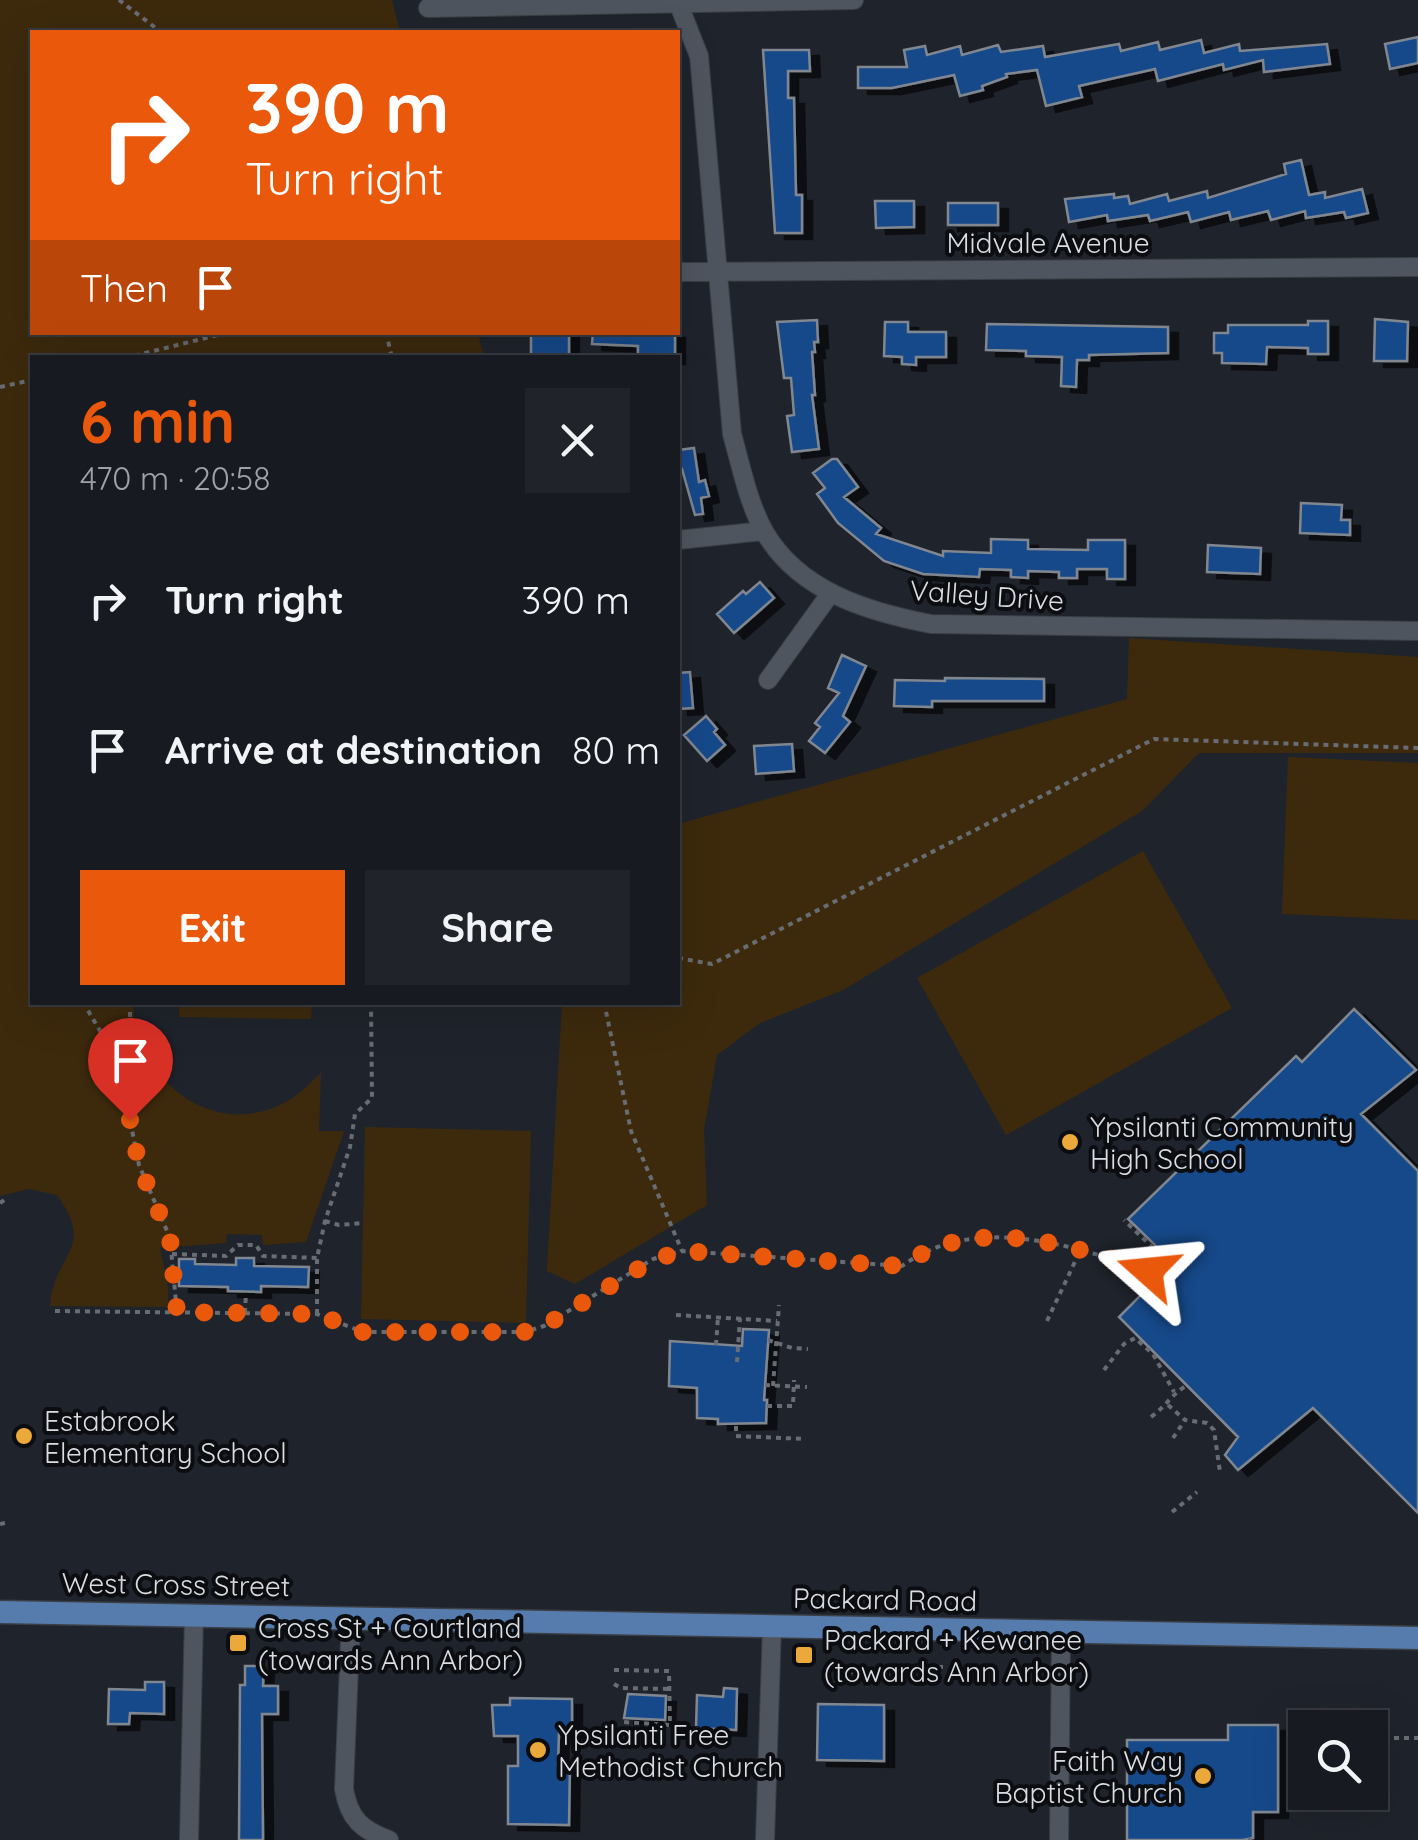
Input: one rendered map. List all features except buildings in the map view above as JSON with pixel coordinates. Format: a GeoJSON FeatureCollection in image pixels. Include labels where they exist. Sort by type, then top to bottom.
{"type":"FeatureCollection","features":[{"type":"Feature","properties":{"kind":"main road","name":"West Cross Street"},"geometry":{"type":"LineString","coordinates":[[0,1612],[351,1617]]}},
{"type":"Feature","properties":{"kind":"main road","name":"Packard Road"},"geometry":{"type":"LineString","coordinates":[[351,1617],[1418,1638]]}},
{"type":"Feature","properties":{"kind":"street"},"geometry":{"type":"LineString","coordinates":[[428,8],[854,0]]}},
{"type":"Feature","properties":{"kind":"street","name":"Valley Drive"},"geometry":{"type":"LineString","coordinates":[[677,1],[698,56],[732,434],[764,531],[781,553],[830,594],[883,615],[930,624],[1418,631]]}},
{"type":"Feature","properties":{"kind":"street","name":"Midvale Avenue"},"geometry":{"type":"LineString","coordinates":[[680,272],[1418,267]]}},
{"type":"Feature","properties":{"kind":"street"},"geometry":{"type":"LineString","coordinates":[[680,540],[764,531]]}},
{"type":"Feature","properties":{"kind":"street"},"geometry":{"type":"LineString","coordinates":[[768,680],[830,594]]}},
{"type":"Feature","properties":{"kind":"street"},"geometry":{"type":"LineString","coordinates":[[189,1840],[194,1615]]}},
{"type":"Feature","properties":{"kind":"street"},"geometry":{"type":"LineString","coordinates":[[351,1617],[344,1790],[348,1812],[366,1831],[390,1840]]}},
{"type":"Feature","properties":{"kind":"street"},"geometry":{"type":"LineString","coordinates":[[765,1840],[772,1626]]}},
{"type":"Feature","properties":{"kind":"street"},"geometry":{"type":"LineString","coordinates":[[1059,1840],[1060,1633]]}},
{"type":"Feature","properties":{"kind":"path"},"geometry":{"type":"LineString","coordinates":[[119,0],[159,30]]}},
{"type":"Feature","properties":{"kind":"path"},"geometry":{"type":"LineString","coordinates":[[137,355],[218,335]]}},
{"type":"Feature","properties":{"kind":"path"},"geometry":{"type":"LineString","coordinates":[[0,387],[30,380]]}},
{"type":"Feature","properties":{"kind":"path"},"geometry":{"type":"LineString","coordinates":[[680,958],[712,964],[1154,739],[1418,748]]}},
{"type":"Feature","properties":{"kind":"path"},"geometry":{"type":"LineString","coordinates":[[85,1005],[112,1054],[139,1165],[170,1238],[177,1312]]}},
{"type":"Feature","properties":{"kind":"path"},"geometry":{"type":"LineString","coordinates":[[130,1005],[130,1120]]}},
{"type":"Feature","properties":{"kind":"path"},"geometry":{"type":"LineString","coordinates":[[317,1314],[316,1258],[324,1221],[350,1147],[355,1114],[372,1098],[371,1005]]}},
{"type":"Feature","properties":{"kind":"path"},"geometry":{"type":"LineString","coordinates":[[605,1005],[631,1131],[682,1251]]}},
{"type":"Feature","properties":{"kind":"path"},"geometry":{"type":"LineString","coordinates":[[0,1203],[7,1198]]}},
{"type":"Feature","properties":{"kind":"path"},"geometry":{"type":"LineString","coordinates":[[55,1312],[317,1314],[362,1332],[524,1332],[544,1326],[653,1260],[682,1251],[902,1266],[920,1252],[956,1239],[1015,1239],[1081,1249],[1148,1271],[1151,1246],[1124,1220]]}},
{"type":"Feature","properties":{"kind":"path"},"geometry":{"type":"LineString","coordinates":[[324,1221],[339,1225],[363,1223]]}},
{"type":"Feature","properties":{"kind":"path"},"geometry":{"type":"LineString","coordinates":[[172,1254],[226,1256],[238,1245],[256,1245],[263,1256],[316,1258]]}},
{"type":"Feature","properties":{"kind":"path"},"geometry":{"type":"LineString","coordinates":[[1047,1321],[1081,1249]]}},
{"type":"Feature","properties":{"kind":"path"},"geometry":{"type":"LineString","coordinates":[[245,1313],[246,1292]]}},
{"type":"Feature","properties":{"kind":"path"},"geometry":{"type":"LineString","coordinates":[[773,1386],[778,1305]]}},
{"type":"Feature","properties":{"kind":"path"},"geometry":{"type":"LineString","coordinates":[[676,1315],[777,1321]]}},
{"type":"Feature","properties":{"kind":"path"},"geometry":{"type":"LineString","coordinates":[[716,1345],[718,1317]]}},
{"type":"Feature","properties":{"kind":"path"},"geometry":{"type":"LineString","coordinates":[[738,1362],[740,1318]]}},
{"type":"Feature","properties":{"kind":"path"},"geometry":{"type":"LineString","coordinates":[[1104,1370],[1124,1344],[1135,1338],[1153,1354],[1174,1392]]}},
{"type":"Feature","properties":{"kind":"path"},"geometry":{"type":"LineString","coordinates":[[768,1340],[792,1348],[808,1348]]}},
{"type":"Feature","properties":{"kind":"path"},"geometry":{"type":"LineString","coordinates":[[767,1406],[793,1406],[794,1383]]}},
{"type":"Feature","properties":{"kind":"path"},"geometry":{"type":"LineString","coordinates":[[765,1386],[794,1383],[808,1387]]}},
{"type":"Feature","properties":{"kind":"path"},"geometry":{"type":"LineString","coordinates":[[1152,1417],[1168,1405],[1174,1392],[1186,1386]]}},
{"type":"Feature","properties":{"kind":"path"},"geometry":{"type":"LineString","coordinates":[[1168,1405],[1186,1420],[1207,1423],[1214,1430],[1220,1472]]}},
{"type":"Feature","properties":{"kind":"path"},"geometry":{"type":"LineString","coordinates":[[1173,1438],[1186,1420]]}},
{"type":"Feature","properties":{"kind":"path"},"geometry":{"type":"LineString","coordinates":[[736,1426],[736,1436],[806,1439]]}},
{"type":"Feature","properties":{"kind":"path"},"geometry":{"type":"LineString","coordinates":[[1172,1512],[1197,1492]]}},
{"type":"Feature","properties":{"kind":"path"},"geometry":{"type":"LineString","coordinates":[[834,1684],[852,1671],[886,1671],[886,1666]]}},
{"type":"Feature","properties":{"kind":"path"},"geometry":{"type":"LineString","coordinates":[[614,1670],[669,1671],[670,1725],[623,1722]]}},
{"type":"Feature","properties":{"kind":"path"},"geometry":{"type":"LineString","coordinates":[[852,1671],[869,1685]]}},
{"type":"Feature","properties":{"kind":"path"},"geometry":{"type":"LineString","coordinates":[[614,1684],[621,1688],[669,1690]]}},
{"type":"Feature","properties":{"kind":"path"},"geometry":{"type":"LineString","coordinates":[[1388,1738],[1418,1738]]}},
{"type":"Feature","properties":{"kind":"shaded area"},"geometry":{"type":"Polygon","coordinates":[[[0,0],[392,0],[400,30],[30,30],[30,335],[478,335],[484,355],[30,355],[30,1005],[133,1005],[138,1033],[150,1060],[167,1083],[189,1100],[215,1111],[242,1114],[270,1109],[298,1094],[321,1073],[319,1131],[344,1131],[306,1242],[263,1245],[262,1235],[227,1234],[226,1243],[160,1248],[168,1307],[50,1306],[58,1274],[73,1241],[68,1213],[57,1195],[29,1189],[0,1196],[0,0]]]}},
{"type":"Feature","properties":{"kind":"shaded area"},"geometry":{"type":"Polygon","coordinates":[[[1129,638],[1418,657],[1418,753],[1199,753],[1142,811],[843,990],[760,1023],[717,1055],[704,1130],[707,1205],[575,1284],[547,1271],[562,1005],[680,1005],[680,823],[1127,699],[1129,638]]]}},
{"type":"Feature","properties":{"kind":"shaded area"},"geometry":{"type":"Polygon","coordinates":[[[1288,757],[1418,763],[1418,920],[1282,914],[1288,757]]]}},
{"type":"Feature","properties":{"kind":"shaded area"},"geometry":{"type":"Polygon","coordinates":[[[1143,851],[1232,1008],[1006,1135],[917,978],[1143,851]]]}},
{"type":"Feature","properties":{"kind":"shaded area"},"geometry":{"type":"Polygon","coordinates":[[[179,1005],[312,1005],[311,1019],[179,1017],[179,1005]]]}},
{"type":"Feature","properties":{"kind":"shaded area"},"geometry":{"type":"Polygon","coordinates":[[[365,1127],[531,1131],[526,1323],[361,1319],[365,1127]]]}},
{"type":"Feature","properties":{"kind":"place","name":"Ypsilanti Community High School"},"geometry":{"type":"Point","coordinates":[1070,1142]}},
{"type":"Feature","properties":{"kind":"place","name":"Estabrook Elementary School"},"geometry":{"type":"Point","coordinates":[24,1436]}},
{"type":"Feature","properties":{"kind":"place","name":"Cross St + Courtland (towards Ann Arbor)"},"geometry":{"type":"Point","coordinates":[238,1643]}},
{"type":"Feature","properties":{"kind":"place","name":"Packard + Kewanee (towards Ann Arbor)"},"geometry":{"type":"Point","coordinates":[804,1655]}},
{"type":"Feature","properties":{"kind":"place","name":"Ypsilanti Free Methodist Church"},"geometry":{"type":"Point","coordinates":[538,1750]}},
{"type":"Feature","properties":{"kind":"place","name":"Faith Way Baptist Church"},"geometry":{"type":"Point","coordinates":[1203,1776]}},
{"type":"Feature","properties":{"kind":"route"},"geometry":{"type":"LineString","coordinates":[[130,1120],[139,1165],[170,1238],[177,1312],[317,1314],[362,1332],[524,1332],[544,1326],[653,1260],[682,1251],[902,1266],[920,1252],[956,1239],[1034,1241],[1081,1249],[1148,1271]]}}]}
